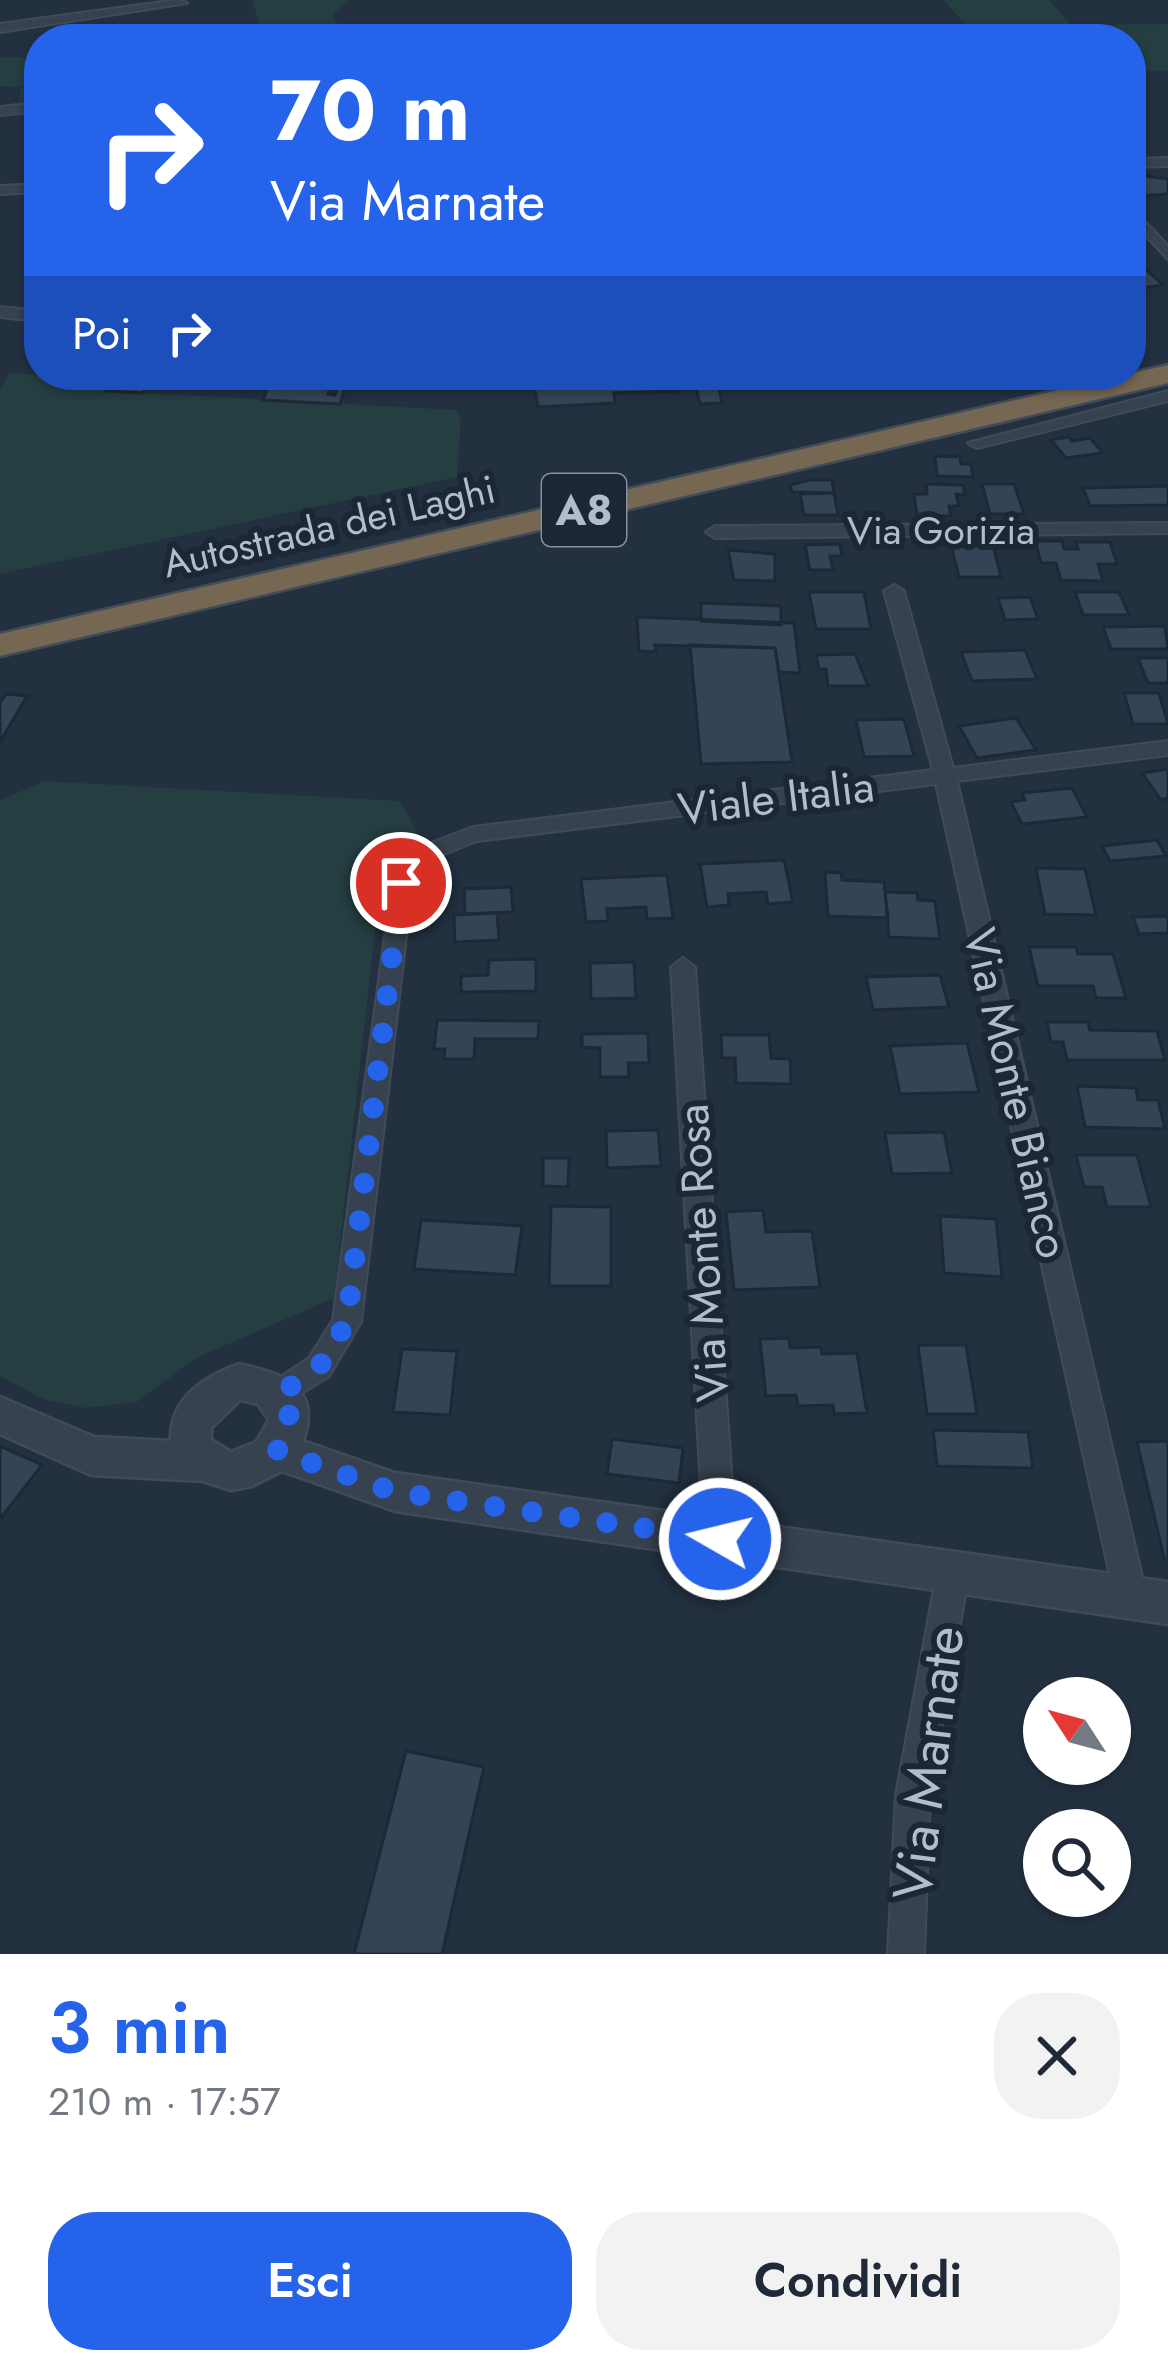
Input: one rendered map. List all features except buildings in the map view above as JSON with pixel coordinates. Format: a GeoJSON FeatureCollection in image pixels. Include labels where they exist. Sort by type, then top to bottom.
{"type":"FeatureCollection","features":[{"type":"Feature","properties":{"kind":"highway","name":"Autostrada dei Laghi"},"geometry":{"type":"LineString","coordinates":[[0,617],[998,390]]}},
{"type":"Feature","properties":{"kind":"highway","name":"Autostrada dei Laghi"},"geometry":{"type":"LineString","coordinates":[[0,645],[1099,390]]}},
{"type":"Feature","properties":{"kind":"street"},"geometry":{"type":"LineString","coordinates":[[29,24],[181,3]]}},
{"type":"Feature","properties":{"kind":"street"},"geometry":{"type":"LineString","coordinates":[[977,443],[1168,396]]}},
{"type":"Feature","properties":{"kind":"street","name":"Via Gorizia"},"geometry":{"type":"LineString","coordinates":[[715,532],[1168,528]]}},
{"type":"Feature","properties":{"kind":"street","name":"Via Monte Bianco"},"geometry":{"type":"LineString","coordinates":[[894,591],[946,776],[1149,1600]]}},
{"type":"Feature","properties":{"kind":"street","name":"Viale Italia"},"geometry":{"type":"LineString","coordinates":[[279,1394],[319,1367],[347,1322],[401,883],[431,850],[473,835],[1168,748]]}},
{"type":"Feature","properties":{"kind":"street","name":"Via Monte Rosa"},"geometry":{"type":"LineString","coordinates":[[683,967],[720,1539]]}},
{"type":"Feature","properties":{"kind":"street"},"geometry":{"type":"LineString","coordinates":[[0,1415],[91,1456],[205,1462],[242,1470],[277,1451],[287,1437],[290,1418],[279,1394],[260,1383],[239,1382],[205,1399],[194,1413],[190,1432],[193,1447],[205,1462]]}},
{"type":"Feature","properties":{"kind":"street","name":"Via Marnate"},"geometry":{"type":"LineString","coordinates":[[277,1451],[395,1492],[1149,1600]]}},
{"type":"Feature","properties":{"kind":"street","name":"Via Marnate"},"geometry":{"type":"LineString","coordinates":[[906,1954],[913,1795],[953,1573]]}},
{"type":"Feature","properties":{"kind":"green space"},"geometry":{"type":"Polygon","coordinates":[[[252,0],[350,0],[333,14],[342,24],[259,24],[252,0]]]}},
{"type":"Feature","properties":{"kind":"green space"},"geometry":{"type":"Polygon","coordinates":[[[943,0],[1049,0],[1070,24],[965,24],[943,0]]]}},
{"type":"Feature","properties":{"kind":"green space"},"geometry":{"type":"Polygon","coordinates":[[[1146,24],[1168,24],[1168,71],[1146,71],[1146,24]]]}},
{"type":"Feature","properties":{"kind":"green space"},"geometry":{"type":"Polygon","coordinates":[[[0,57],[24,58],[24,106],[18,106],[21,87],[0,86],[0,57]]]}},
{"type":"Feature","properties":{"kind":"green space"},"geometry":{"type":"Polygon","coordinates":[[[10,373],[24,374],[24,390],[107,390],[456,410],[461,419],[457,477],[0,574],[0,389],[10,373]]]}},
{"type":"Feature","properties":{"kind":"green space"},"geometry":{"type":"Polygon","coordinates":[[[45,781],[400,801],[418,832],[381,878],[334,1298],[196,1358],[137,1402],[86,1408],[45,1400],[0,1376],[0,800],[45,781]]]}},
{"type":"Feature","properties":{"kind":"route"},"geometry":{"type":"LineString","coordinates":[[401,883],[347,1322],[319,1367],[279,1394],[290,1418],[287,1437],[277,1451],[395,1492],[720,1539]]}}]}
